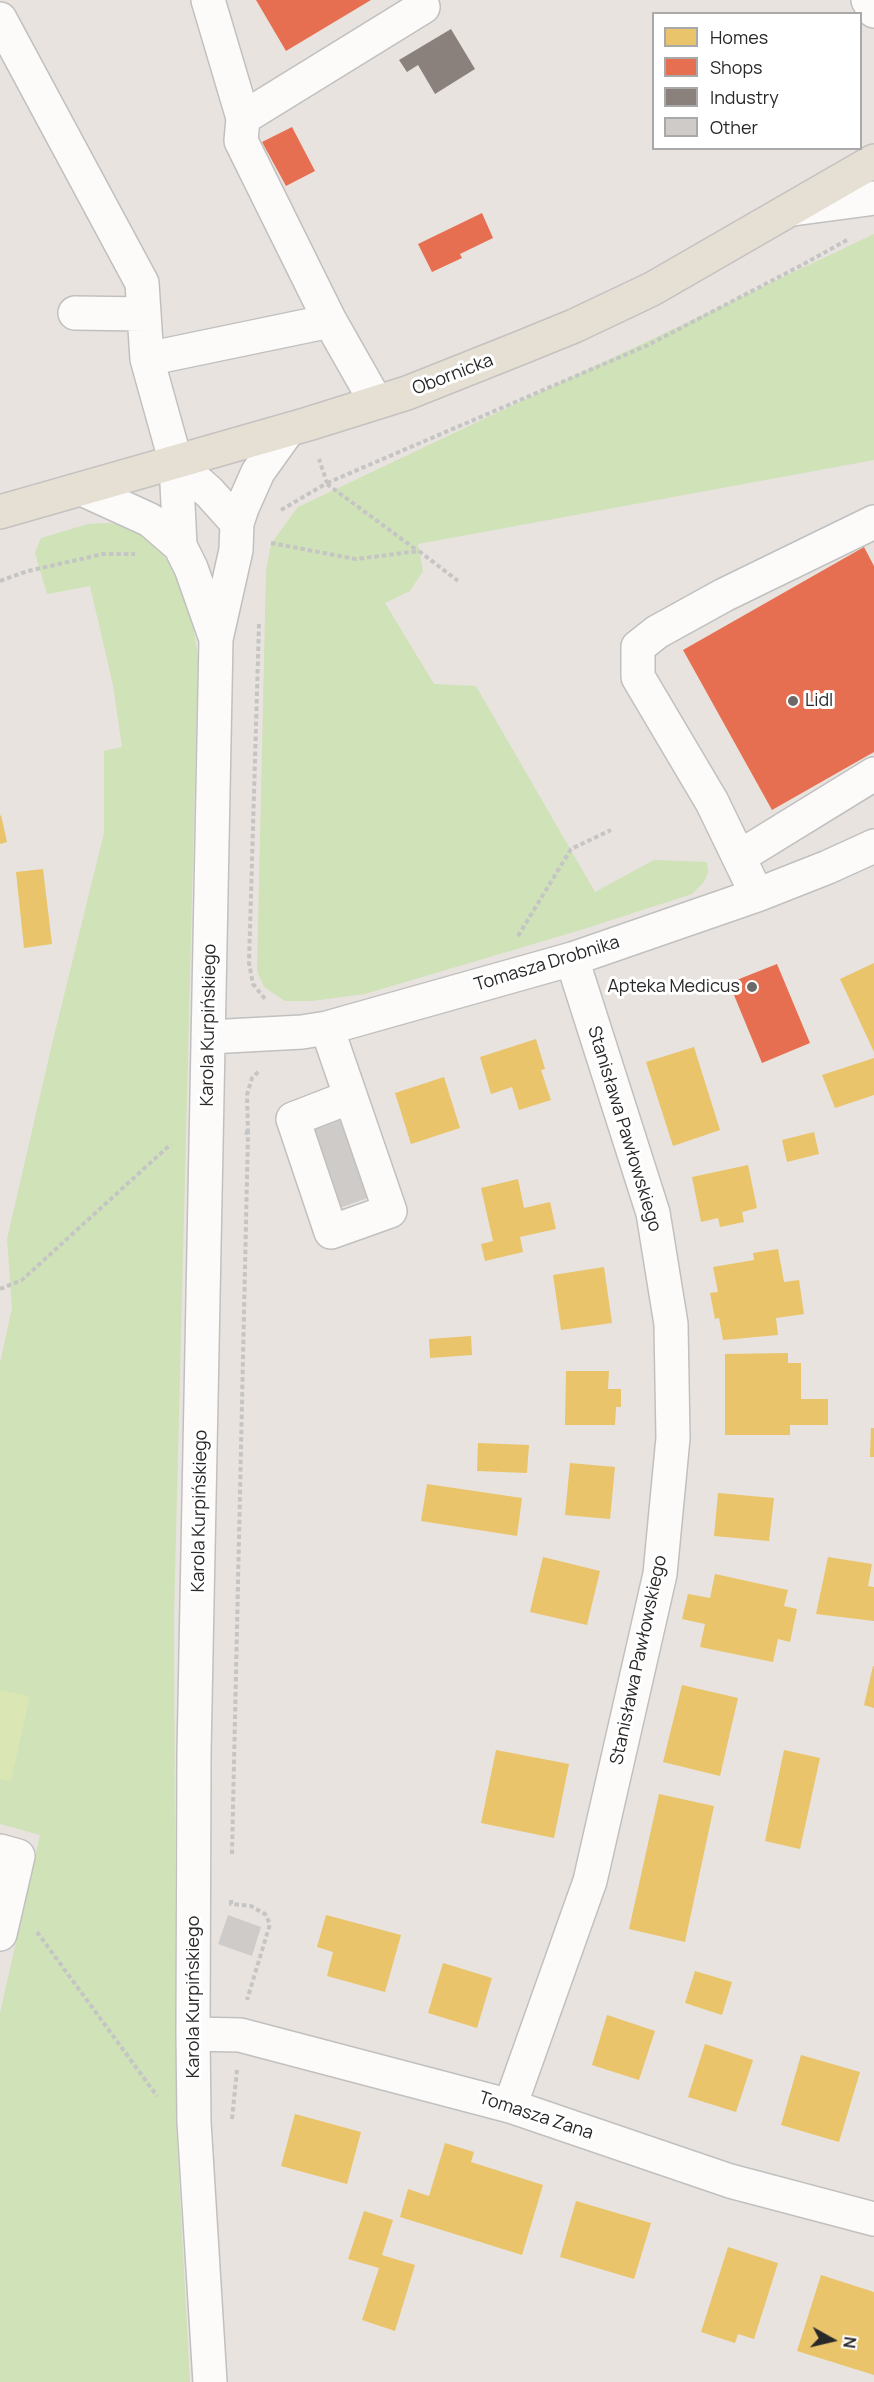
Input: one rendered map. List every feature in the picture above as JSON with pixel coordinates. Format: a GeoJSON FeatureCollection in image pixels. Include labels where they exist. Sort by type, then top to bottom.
{"type":"FeatureCollection","features":[{"type":"Feature","properties":{"kind":"main road","name":"Obornicka"},"geometry":{"type":"LineString","coordinates":[[0,512],[176,463],[376,402],[427,385],[584,322],[652,289],[874,161]]}},
{"type":"Feature","properties":{"kind":"street"},"geometry":{"type":"LineString","coordinates":[[208,0],[243,118],[241,141],[330,321],[376,402]]}},
{"type":"Feature","properties":{"kind":"street"},"geometry":{"type":"LineString","coordinates":[[868,0],[874,11]]}},
{"type":"Feature","properties":{"kind":"street"},"geometry":{"type":"LineString","coordinates":[[243,118],[423,7]]}},
{"type":"Feature","properties":{"kind":"street","name":"Karola Kurpińskiego"},"geometry":{"type":"LineString","coordinates":[[0,19],[142,283],[147,359],[176,463],[180,546]]}},
{"type":"Feature","properties":{"kind":"street"},"geometry":{"type":"LineString","coordinates":[[793,209],[874,198]]}},
{"type":"Feature","properties":{"kind":"street"},"geometry":{"type":"LineString","coordinates":[[75,313],[144,314]]}},
{"type":"Feature","properties":{"kind":"street"},"geometry":{"type":"LineString","coordinates":[[147,359],[330,321]]}},
{"type":"Feature","properties":{"kind":"street","name":"Karola Kurpińskiego"},"geometry":{"type":"LineString","coordinates":[[210,2382],[194,2122],[193,2034],[194,1753],[216,639],[236,550],[249,532],[258,472],[298,427]]}},
{"type":"Feature","properties":{"kind":"street"},"geometry":{"type":"LineString","coordinates":[[176,463],[249,532]]}},
{"type":"Feature","properties":{"kind":"street","name":"Karola Kurpińskiego"},"geometry":{"type":"LineString","coordinates":[[82,489],[150,520],[180,546],[191,568],[216,639]]}},
{"type":"Feature","properties":{"kind":"street"},"geometry":{"type":"LineString","coordinates":[[757,895],[712,802],[638,677],[638,646],[657,632],[724,595],[874,522]]}},
{"type":"Feature","properties":{"kind":"street"},"geometry":{"type":"LineString","coordinates":[[739,857],[874,774]]}},
{"type":"Feature","properties":{"kind":"street","name":"Tomasza Drobnika"},"geometry":{"type":"LineString","coordinates":[[209,1037],[302,1032],[327,1028],[572,959],[757,895],[874,846]]}},
{"type":"Feature","properties":{"kind":"street","name":"Stanisława Pawłowskiego"},"geometry":{"type":"LineString","coordinates":[[510,2106],[590,1881],[660,1574],[673,1438],[671,1324],[653,1213],[572,959]]}},
{"type":"Feature","properties":{"kind":"street"},"geometry":{"type":"LineString","coordinates":[[327,1028],[350,1097]]}},
{"type":"Feature","properties":{"kind":"street"},"geometry":{"type":"LineString","coordinates":[[0,1851],[18,1856],[0,1934]]}},
{"type":"Feature","properties":{"kind":"street","name":"Tomasza Zana"},"geometry":{"type":"LineString","coordinates":[[193,2034],[240,2035],[510,2106],[730,2181],[874,2219]]}},
{"type":"Feature","properties":{"kind":"path"},"geometry":{"type":"LineString","coordinates":[[271,515],[327,483],[648,345],[802,266],[854,236]]}},
{"type":"Feature","properties":{"kind":"path"},"geometry":{"type":"LineString","coordinates":[[298,427],[327,483],[458,581]]}},
{"type":"Feature","properties":{"kind":"path"},"geometry":{"type":"LineString","coordinates":[[249,532],[356,559],[419,551]]}},
{"type":"Feature","properties":{"kind":"path"},"geometry":{"type":"LineString","coordinates":[[0,581],[28,571],[103,554],[140,553]]}},
{"type":"Feature","properties":{"kind":"path"},"geometry":{"type":"LineString","coordinates":[[259,612],[249,963],[253,984],[265,999],[275,1003]]}},
{"type":"Feature","properties":{"kind":"path"},"geometry":{"type":"LineString","coordinates":[[512,945],[571,849],[611,830]]}},
{"type":"Feature","properties":{"kind":"green space"},"geometry":{"type":"Polygon","coordinates":[[[874,234],[874,460],[418,544],[423,571],[410,591],[385,603],[434,684],[476,686],[595,892],[654,860],[707,862],[708,872],[704,882],[692,894],[584,929],[365,994],[312,1001],[285,1001],[264,987],[257,971],[266,571],[271,544],[298,507],[874,234]]]}},
{"type":"Feature","properties":{"kind":"green space"},"geometry":{"type":"Polygon","coordinates":[[[109,523],[127,526],[146,536],[158,547],[183,591],[194,630],[198,657],[174,1614],[176,2122],[190,2382],[0,2382],[0,2013],[40,1835],[0,1824],[0,1363],[12,1308],[7,1239],[104,833],[104,751],[122,747],[113,685],[90,586],[47,594],[35,553],[41,538],[88,524],[109,523]]]}},
{"type":"Feature","properties":{"kind":"green space"},"geometry":{"type":"Polygon","coordinates":[[[0,1690],[30,1696],[11,1781],[0,1779],[0,1690]]]}},
{"type":"Feature","properties":{"kind":"building: Homes"},"geometry":{"type":"Polygon","coordinates":[[[0,816],[7,842],[0,844],[0,816]]]}},
{"type":"Feature","properties":{"kind":"building: Homes"},"geometry":{"type":"Polygon","coordinates":[[[43,869],[52,944],[24,948],[16,872],[43,869]]]}},
{"type":"Feature","properties":{"kind":"building: Homes"},"geometry":{"type":"Polygon","coordinates":[[[874,963],[874,1052],[840,979],[874,963]]]}},
{"type":"Feature","properties":{"kind":"building: Homes"},"geometry":{"type":"Polygon","coordinates":[[[536,1039],[545,1069],[541,1070],[551,1100],[519,1110],[512,1087],[491,1094],[480,1057],[536,1039]]]}},
{"type":"Feature","properties":{"kind":"building: Homes"},"geometry":{"type":"Polygon","coordinates":[[[694,1047],[720,1130],[673,1146],[646,1062],[694,1047]]]}},
{"type":"Feature","properties":{"kind":"building: Homes"},"geometry":{"type":"Polygon","coordinates":[[[874,1058],[874,1095],[835,1108],[822,1075],[874,1058]]]}},
{"type":"Feature","properties":{"kind":"building: Homes"},"geometry":{"type":"Polygon","coordinates":[[[444,1077],[460,1128],[411,1144],[395,1093],[444,1077]]]}},
{"type":"Feature","properties":{"kind":"building: Homes"},"geometry":{"type":"Polygon","coordinates":[[[814,1132],[819,1154],[787,1162],[782,1140],[814,1132]]]}},
{"type":"Feature","properties":{"kind":"building: Homes"},"geometry":{"type":"Polygon","coordinates":[[[748,1165],[757,1208],[742,1212],[744,1222],[720,1227],[718,1218],[701,1222],[692,1177],[748,1165]]]}},
{"type":"Feature","properties":{"kind":"building: Homes"},"geometry":{"type":"Polygon","coordinates":[[[518,1179],[524,1208],[550,1202],[556,1229],[520,1237],[523,1252],[485,1261],[481,1244],[493,1241],[481,1188],[518,1179]]]}},
{"type":"Feature","properties":{"kind":"building: Homes"},"geometry":{"type":"Polygon","coordinates":[[[778,1249],[784,1282],[799,1280],[804,1314],[776,1318],[778,1335],[723,1340],[719,1318],[715,1319],[710,1293],[718,1292],[713,1267],[754,1260],[753,1253],[778,1249]]]}},
{"type":"Feature","properties":{"kind":"building: Homes"},"geometry":{"type":"Polygon","coordinates":[[[604,1267],[612,1323],[561,1330],[553,1275],[604,1267]]]}},
{"type":"Feature","properties":{"kind":"building: Homes"},"geometry":{"type":"Polygon","coordinates":[[[471,1336],[472,1355],[430,1358],[429,1339],[471,1336]]]}},
{"type":"Feature","properties":{"kind":"building: Homes"},"geometry":{"type":"Polygon","coordinates":[[[788,1353],[788,1363],[801,1363],[801,1399],[828,1399],[828,1425],[790,1425],[790,1435],[725,1435],[725,1354],[788,1353]]]}},
{"type":"Feature","properties":{"kind":"building: Homes"},"geometry":{"type":"Polygon","coordinates":[[[566,1371],[609,1371],[608,1389],[621,1389],[621,1407],[616,1407],[615,1425],[565,1425],[566,1371]]]}},
{"type":"Feature","properties":{"kind":"building: Homes"},"geometry":{"type":"Polygon","coordinates":[[[871,1428],[874,1428],[874,1457],[870,1457],[871,1428]]]}},
{"type":"Feature","properties":{"kind":"building: Homes"},"geometry":{"type":"Polygon","coordinates":[[[478,1443],[529,1445],[527,1473],[477,1471],[478,1443]]]}},
{"type":"Feature","properties":{"kind":"building: Homes"},"geometry":{"type":"Polygon","coordinates":[[[570,1463],[615,1467],[610,1519],[565,1515],[570,1463]]]}},
{"type":"Feature","properties":{"kind":"building: Homes"},"geometry":{"type":"Polygon","coordinates":[[[427,1484],[522,1498],[517,1536],[421,1521],[427,1484]]]}},
{"type":"Feature","properties":{"kind":"building: Homes"},"geometry":{"type":"Polygon","coordinates":[[[718,1493],[774,1498],[769,1541],[714,1536],[718,1493]]]}},
{"type":"Feature","properties":{"kind":"building: Homes"},"geometry":{"type":"Polygon","coordinates":[[[543,1557],[600,1571],[587,1625],[530,1612],[543,1557]]]}},
{"type":"Feature","properties":{"kind":"building: Homes"},"geometry":{"type":"Polygon","coordinates":[[[828,1557],[872,1564],[868,1586],[874,1587],[874,1621],[816,1614],[828,1557]]]}},
{"type":"Feature","properties":{"kind":"building: Homes"},"geometry":{"type":"Polygon","coordinates":[[[715,1574],[788,1590],[784,1606],[797,1609],[790,1642],[778,1639],[773,1662],[700,1647],[705,1624],[682,1619],[688,1594],[710,1598],[715,1574]]]}},
{"type":"Feature","properties":{"kind":"building: Homes"},"geometry":{"type":"Polygon","coordinates":[[[874,1666],[874,1708],[864,1705],[874,1666]]]}},
{"type":"Feature","properties":{"kind":"building: Homes"},"geometry":{"type":"Polygon","coordinates":[[[682,1685],[738,1698],[720,1776],[663,1762],[682,1685]]]}},
{"type":"Feature","properties":{"kind":"building: Homes"},"geometry":{"type":"Polygon","coordinates":[[[496,1750],[569,1764],[554,1838],[481,1823],[496,1750]]]}},
{"type":"Feature","properties":{"kind":"building: Homes"},"geometry":{"type":"Polygon","coordinates":[[[784,1750],[820,1758],[800,1849],[765,1841],[784,1750]]]}},
{"type":"Feature","properties":{"kind":"building: Homes"},"geometry":{"type":"Polygon","coordinates":[[[659,1794],[714,1806],[685,1942],[629,1929],[659,1794]]]}},
{"type":"Feature","properties":{"kind":"building: Homes"},"geometry":{"type":"Polygon","coordinates":[[[326,1915],[401,1935],[385,1992],[327,1976],[333,1952],[317,1947],[326,1915]]]}},
{"type":"Feature","properties":{"kind":"building: Homes"},"geometry":{"type":"Polygon","coordinates":[[[443,1963],[492,1978],[477,2028],[428,2013],[443,1963]]]}},
{"type":"Feature","properties":{"kind":"building: Homes"},"geometry":{"type":"Polygon","coordinates":[[[695,1971],[732,1982],[722,2015],[685,2003],[695,1971]]]}},
{"type":"Feature","properties":{"kind":"building: Homes"},"geometry":{"type":"Polygon","coordinates":[[[607,2015],[655,2031],[639,2080],[592,2065],[607,2015]]]}},
{"type":"Feature","properties":{"kind":"building: Homes"},"geometry":{"type":"Polygon","coordinates":[[[705,2044],[753,2060],[736,2112],[688,2097],[705,2044]]]}},
{"type":"Feature","properties":{"kind":"building: Homes"},"geometry":{"type":"Polygon","coordinates":[[[801,2055],[860,2072],[839,2142],[781,2125],[801,2055]]]}},
{"type":"Feature","properties":{"kind":"building: Homes"},"geometry":{"type":"Polygon","coordinates":[[[295,2114],[361,2132],[347,2184],[281,2166],[295,2114]]]}},
{"type":"Feature","properties":{"kind":"building: Homes"},"geometry":{"type":"Polygon","coordinates":[[[445,2143],[474,2152],[471,2162],[543,2185],[522,2255],[400,2217],[408,2189],[429,2196],[445,2143]]]}},
{"type":"Feature","properties":{"kind":"building: Homes"},"geometry":{"type":"Polygon","coordinates":[[[576,2201],[651,2223],[634,2279],[560,2257],[576,2201]]]}},
{"type":"Feature","properties":{"kind":"building: Homes"},"geometry":{"type":"Polygon","coordinates":[[[364,2211],[393,2220],[382,2255],[415,2265],[395,2331],[362,2320],[379,2268],[348,2259],[364,2211]]]}},
{"type":"Feature","properties":{"kind":"building: Homes"},"geometry":{"type":"Polygon","coordinates":[[[728,2247],[778,2263],[754,2339],[738,2334],[735,2343],[701,2332],[728,2247]]]}},
{"type":"Feature","properties":{"kind":"building: Homes"},"geometry":{"type":"Polygon","coordinates":[[[821,2275],[874,2292],[874,2375],[797,2351],[821,2275]]]}},
{"type":"Feature","properties":{"kind":"building: Shops"},"geometry":{"type":"Polygon","coordinates":[[[256,0],[371,0],[286,51],[256,0]]]}},
{"type":"Feature","properties":{"kind":"building: Shops"},"geometry":{"type":"Polygon","coordinates":[[[292,127],[315,171],[286,186],[262,142],[292,127]]]}},
{"type":"Feature","properties":{"kind":"building: Shops"},"geometry":{"type":"Polygon","coordinates":[[[482,213],[493,238],[460,254],[462,258],[432,272],[418,244],[482,213]]]}},
{"type":"Feature","properties":{"kind":"building: Shops","name":"Lidl"},"geometry":{"type":"Polygon","coordinates":[[[864,547],[874,566],[874,752],[772,810],[683,650],[864,547]]]}},
{"type":"Feature","properties":{"kind":"building: Shops"},"geometry":{"type":"Polygon","coordinates":[[[777,964],[810,1043],[762,1063],[729,983],[777,964]]]}},
{"type":"Feature","properties":{"kind":"building: Industry"},"geometry":{"type":"Polygon","coordinates":[[[451,29],[475,69],[435,94],[418,65],[407,72],[399,60],[451,29]]]}},
{"type":"Feature","properties":{"kind":"building: Other"},"geometry":{"type":"Polygon","coordinates":[[[348,1111],[376,1195],[334,1210],[306,1125],[348,1111]]]}},
{"type":"Feature","properties":{"kind":"building: Other"},"geometry":{"type":"Polygon","coordinates":[[[228,1915],[261,1927],[252,1956],[218,1944],[228,1915]]]}},
{"type":"Feature","properties":{"kind":"place","name":"Lidl"},"geometry":{"type":"Point","coordinates":[793,701]}},
{"type":"Feature","properties":{"kind":"place","name":"Apteka Medicus"},"geometry":{"type":"Point","coordinates":[752,987]}}]}
